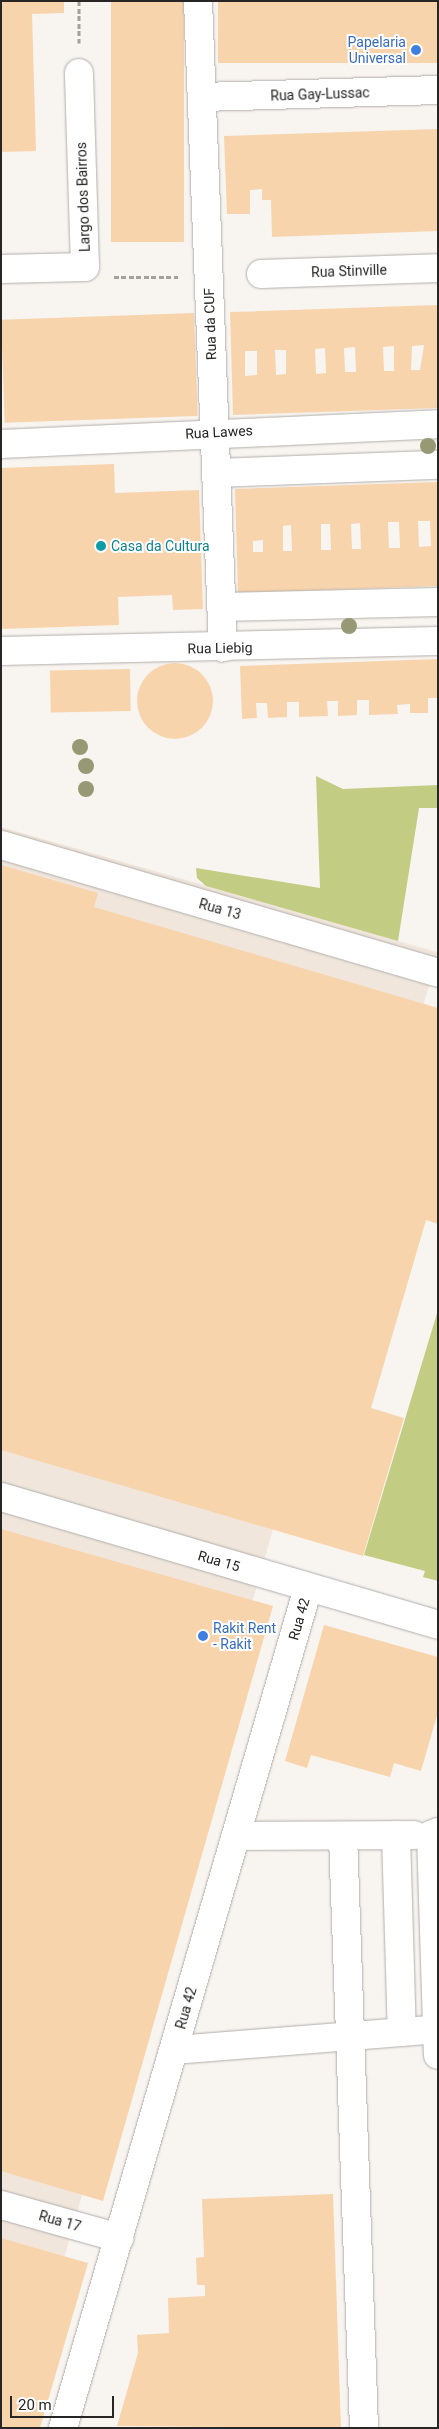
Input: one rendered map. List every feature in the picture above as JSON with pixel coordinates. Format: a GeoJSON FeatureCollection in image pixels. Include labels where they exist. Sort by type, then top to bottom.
{"type":"FeatureCollection","features":[{"type":"Feature","properties":{"kind":"street","name":"Rua da CUF"},"geometry":{"type":"LineString","coordinates":[[198,1],[223,648]]}},
{"type":"Feature","properties":{"kind":"street","name":"Largo dos Bairros"},"geometry":{"type":"LineString","coordinates":[[1,269],[85,266],[79,73]]}},
{"type":"Feature","properties":{"kind":"street","name":"Rua Gay-Lussac"},"geometry":{"type":"LineString","coordinates":[[202,98],[438,90]]}},
{"type":"Feature","properties":{"kind":"street","name":"Rua Stinville"},"geometry":{"type":"LineString","coordinates":[[261,274],[438,268]]}},
{"type":"Feature","properties":{"kind":"street","name":"Rua Lawes"},"geometry":{"type":"LineString","coordinates":[[1,444],[215,432],[438,424]]}},
{"type":"Feature","properties":{"kind":"street"},"geometry":{"type":"LineString","coordinates":[[216,472],[438,465]]}},
{"type":"Feature","properties":{"kind":"street"},"geometry":{"type":"LineString","coordinates":[[222,607],[438,602]]}},
{"type":"Feature","properties":{"kind":"street","name":"Rua Liebig"},"geometry":{"type":"LineString","coordinates":[[1,651],[223,648],[438,641]]}},
{"type":"Feature","properties":{"kind":"street","name":"Rua 13"},"geometry":{"type":"LineString","coordinates":[[1,845],[438,973]]}},
{"type":"Feature","properties":{"kind":"street","name":"Rua 15"},"geometry":{"type":"LineString","coordinates":[[1,1497],[438,1626]]}},
{"type":"Feature","properties":{"kind":"street","name":"Rua 42"},"geometry":{"type":"LineString","coordinates":[[63,2428],[308,1588]]}},
{"type":"Feature","properties":{"kind":"street"},"geometry":{"type":"LineString","coordinates":[[174,2050],[402,2032],[437,2037],[434,1834],[396,1836],[236,1836]]}},
{"type":"Feature","properties":{"kind":"street"},"geometry":{"type":"LineString","coordinates":[[343,1836],[364,2428]]}},
{"type":"Feature","properties":{"kind":"street"},"geometry":{"type":"LineString","coordinates":[[396,1836],[402,2032]]}},
{"type":"Feature","properties":{"kind":"street","name":"Rua 17"},"geometry":{"type":"LineString","coordinates":[[1,2205],[119,2238]]}},
{"type":"Feature","properties":{"kind":"path"},"geometry":{"type":"LineString","coordinates":[[79,1],[79,73]]}},
{"type":"Feature","properties":{"kind":"path"},"geometry":{"type":"LineString","coordinates":[[120,279],[169,277]]}},
{"type":"Feature","properties":{"kind":"shaded area"},"geometry":{"type":"Polygon","coordinates":[[[1,827],[438,952],[15,2428],[1,2428],[1,827]]]}},
{"type":"Feature","properties":{"kind":"green space"},"geometry":{"type":"Polygon","coordinates":[[[316,776],[343,789],[438,785],[438,808],[419,808],[398,941],[206,886],[197,878],[196,868],[320,888],[316,776]]]}},
{"type":"Feature","properties":{"kind":"green space"},"geometry":{"type":"Polygon","coordinates":[[[438,1310],[438,1581],[423,1577],[425,1571],[364,1555],[438,1310]]]}},
{"type":"Feature","properties":{"kind":"building"},"geometry":{"type":"Polygon","coordinates":[[[1,1],[64,1],[64,13],[32,14],[36,151],[1,152],[1,1]]]}},
{"type":"Feature","properties":{"kind":"building"},"geometry":{"type":"Polygon","coordinates":[[[111,1],[184,1],[184,242],[111,242],[111,1]]]}},
{"type":"Feature","properties":{"kind":"building"},"geometry":{"type":"Polygon","coordinates":[[[218,1],[438,1],[438,63],[218,63],[218,1]]]}},
{"type":"Feature","properties":{"kind":"building"},"geometry":{"type":"Polygon","coordinates":[[[438,129],[438,231],[272,237],[271,200],[262,200],[262,189],[250,190],[250,214],[227,214],[224,136],[438,129]]]}},
{"type":"Feature","properties":{"kind":"building"},"geometry":{"type":"Polygon","coordinates":[[[438,305],[438,408],[233,415],[230,312],[438,305]],[[424,345],[412,346],[411,370],[420,370],[424,345]],[[394,346],[383,347],[384,371],[394,371],[394,346]],[[355,347],[344,348],[345,372],[356,372],[355,347]],[[325,348],[315,349],[316,374],[326,373],[325,348]],[[275,350],[276,375],[286,374],[286,350],[275,350]],[[245,351],[245,376],[257,375],[257,351],[245,351]]]}},
{"type":"Feature","properties":{"kind":"building"},"geometry":{"type":"Polygon","coordinates":[[[194,313],[198,416],[5,423],[1,320],[194,313]]]}},
{"type":"Feature","properties":{"kind":"building","name":"Casa da Cultura"},"geometry":{"type":"Polygon","coordinates":[[[114,464],[115,493],[199,490],[203,609],[173,610],[172,595],[118,597],[119,625],[1,629],[1,468],[114,464]]]}},
{"type":"Feature","properties":{"kind":"building"},"geometry":{"type":"Polygon","coordinates":[[[438,482],[438,586],[238,593],[235,489],[438,482]],[[418,521],[419,547],[431,546],[430,521],[418,521]],[[388,522],[389,548],[400,548],[399,522],[388,522]],[[360,523],[351,524],[352,549],[361,549],[360,523]],[[321,524],[321,550],[331,550],[330,524],[321,524]],[[291,525],[283,526],[283,551],[292,551],[291,525]],[[263,540],[253,541],[253,552],[263,552],[263,540]]]}},
{"type":"Feature","properties":{"kind":"building"},"geometry":{"type":"Polygon","coordinates":[[[438,659],[438,698],[428,698],[428,713],[410,713],[410,704],[397,705],[398,714],[369,715],[369,700],[357,700],[357,715],[338,716],[338,701],[327,701],[328,716],[299,717],[299,702],[287,702],[287,717],[268,718],[267,703],[256,703],[257,718],[242,719],[240,666],[438,659]]]}},
{"type":"Feature","properties":{"kind":"building"},"geometry":{"type":"Polygon","coordinates":[[[168,663],[182,663],[196,669],[207,680],[213,694],[210,716],[202,728],[182,739],[168,739],[154,733],[143,722],[137,708],[137,694],[143,680],[154,669],[168,663]]]}},
{"type":"Feature","properties":{"kind":"building"},"geometry":{"type":"Polygon","coordinates":[[[130,669],[131,711],[51,712],[50,670],[130,669]]]}},
{"type":"Feature","properties":{"kind":"building"},"geometry":{"type":"Polygon","coordinates":[[[1,865],[98,893],[94,907],[438,1008],[438,1224],[426,1220],[371,1408],[404,1418],[363,1556],[1,1450],[1,865]]]}},
{"type":"Feature","properties":{"kind":"building"},"geometry":{"type":"Polygon","coordinates":[[[1,1529],[273,1606],[103,2201],[1,2171],[1,1529]]]}},
{"type":"Feature","properties":{"kind":"building"},"geometry":{"type":"Polygon","coordinates":[[[324,1625],[438,1657],[438,1712],[421,1771],[394,1763],[390,1777],[311,1755],[307,1768],[285,1761],[324,1625]]]}},
{"type":"Feature","properties":{"kind":"building"},"geometry":{"type":"Polygon","coordinates":[[[333,2194],[341,2428],[117,2426],[138,2353],[137,2335],[169,2333],[168,2298],[205,2296],[205,2285],[197,2285],[196,2258],[204,2257],[202,2199],[333,2194]]]}},
{"type":"Feature","properties":{"kind":"building"},"geometry":{"type":"Polygon","coordinates":[[[1,2238],[88,2263],[40,2428],[1,2428],[1,2238]]]}},
{"type":"Feature","properties":{"kind":"place","name":"Papelaria Universal"},"geometry":{"type":"Point","coordinates":[416,50]}},
{"type":"Feature","properties":{"kind":"place","name":"Casa da Cultura"},"geometry":{"type":"Point","coordinates":[101,546]}},
{"type":"Feature","properties":{"kind":"place","name":"Rakit Rent - Rakit"},"geometry":{"type":"Point","coordinates":[203,1636]}}]}
